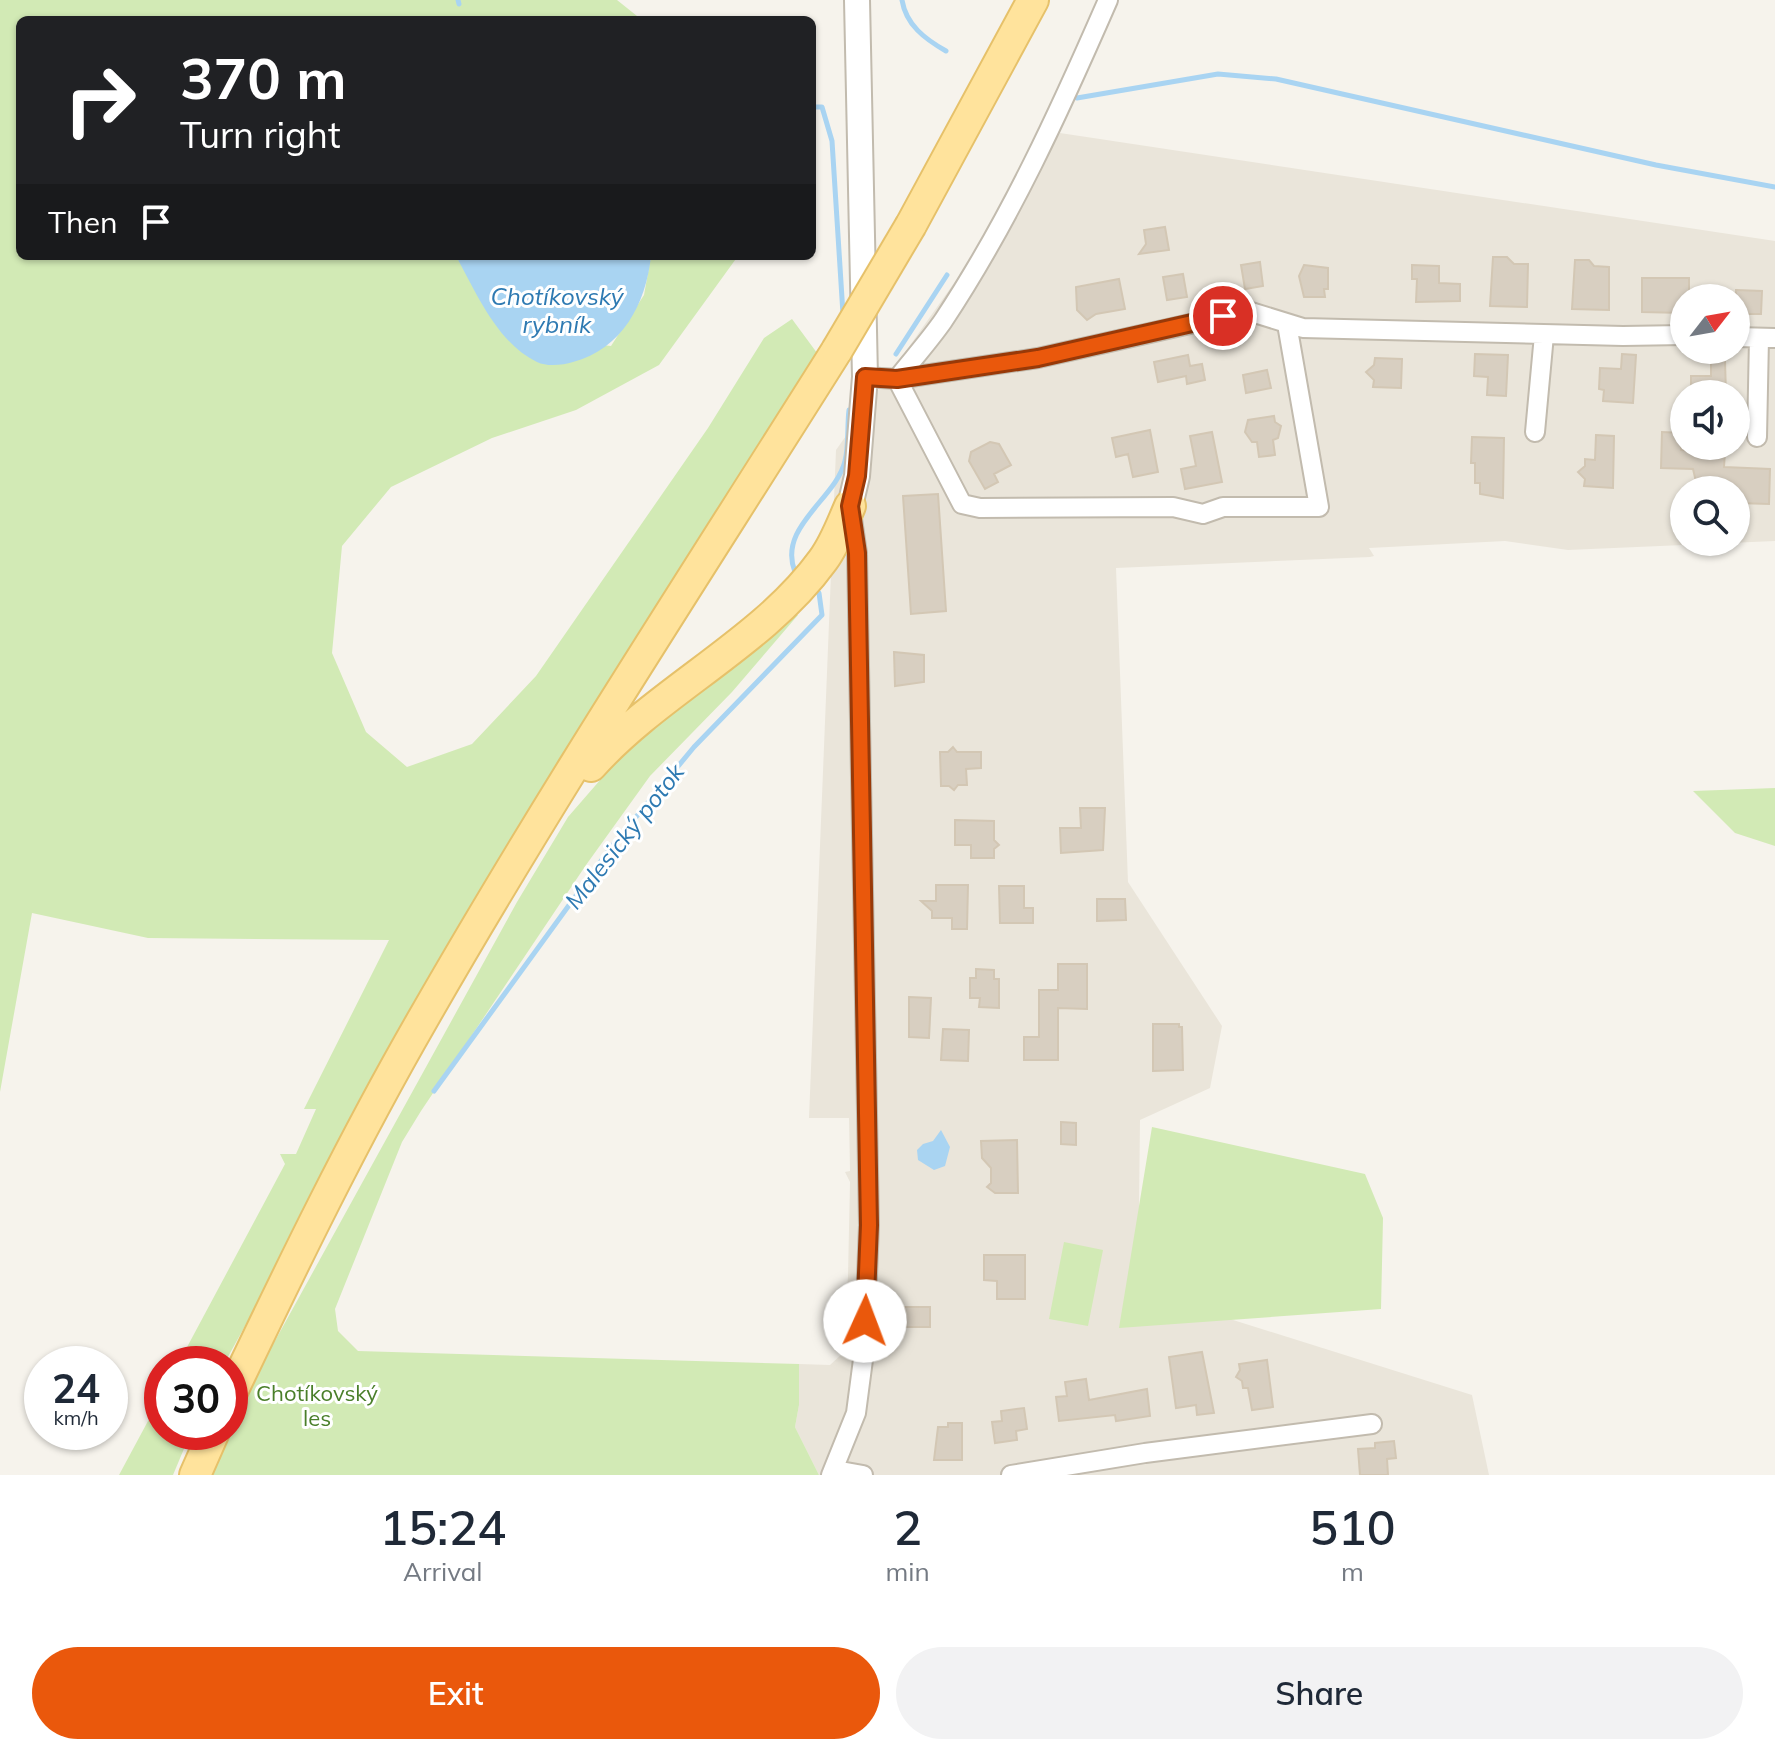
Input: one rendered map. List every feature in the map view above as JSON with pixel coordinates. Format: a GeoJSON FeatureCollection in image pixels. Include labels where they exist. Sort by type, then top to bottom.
{"type":"FeatureCollection","features":[{"type":"Feature","properties":{"kind":"main road"},"geometry":{"type":"LineString","coordinates":[[248,1360],[362,1130],[423,1019],[539,825],[837,350],[911,225],[1033,0]]}},
{"type":"Feature","properties":{"kind":"main road"},"geometry":{"type":"LineString","coordinates":[[539,825],[603,753],[638,720],[752,631],[809,577],[833,544],[850,506]]}},
{"type":"Feature","properties":{"kind":"main road"},"geometry":{"type":"LineString","coordinates":[[195,1475],[206,1450]]}},
{"type":"Feature","properties":{"kind":"street"},"geometry":{"type":"LineString","coordinates":[[857,0],[865,377],[857,476],[850,506],[857,568],[869,1225],[864,1352],[856,1413],[833,1472],[863,1475]]}},
{"type":"Feature","properties":{"kind":"street"},"geometry":{"type":"LineString","coordinates":[[897,379],[942,322],[1021,187],[1053,127],[1108,0]]}},
{"type":"Feature","properties":{"kind":"street"},"geometry":{"type":"LineString","coordinates":[[865,377],[897,379],[1038,358],[1248,311],[1270,315],[1303,328],[1544,335],[1670,335]]}},
{"type":"Feature","properties":{"kind":"street"},"geometry":{"type":"LineString","coordinates":[[897,379],[962,504],[980,508],[1173,507],[1193,514],[1223,507],[1319,507],[1287,324]]}},
{"type":"Feature","properties":{"kind":"street"},"geometry":{"type":"LineString","coordinates":[[1535,432],[1544,335]]}},
{"type":"Feature","properties":{"kind":"street"},"geometry":{"type":"LineString","coordinates":[[1757,437],[1767,338]]}},
{"type":"Feature","properties":{"kind":"street"},"geometry":{"type":"LineString","coordinates":[[1011,1475],[1145,1453],[1372,1424]]}},
{"type":"Feature","properties":{"kind":"shaded area"},"geometry":{"type":"Polygon","coordinates":[[[1060,133],[1775,241],[1775,541],[1750,542],[1750,476],[1670,476],[1670,546],[1568,550],[1505,541],[1369,548],[1374,556],[1370,557],[1116,568],[1128,882],[1222,1026],[1210,1088],[1140,1120],[1138,1290],[1472,1395],[1489,1475],[819,1475],[795,1427],[799,1405],[799,1364],[830,1365],[843,1353],[848,1276],[850,1182],[845,1172],[850,1171],[849,1118],[809,1118],[836,450],[1060,133]]]}},
{"type":"Feature","properties":{"kind":"green space"},"geometry":{"type":"Polygon","coordinates":[[[0,0],[617,0],[637,16],[16,16],[16,260],[458,260],[503,334],[611,346],[644,295],[650,260],[735,260],[659,365],[576,410],[492,438],[391,487],[342,546],[332,653],[366,732],[407,767],[472,744],[536,676],[708,428],[764,338],[792,319],[820,357],[488,885],[234,1346],[188,1346],[285,1164],[280,1154],[296,1154],[316,1109],[304,1109],[389,940],[148,938],[32,913],[0,1092],[0,0]]]}},
{"type":"Feature","properties":{"kind":"green space","name":"Chotíkovský les"},"geometry":{"type":"Polygon","coordinates":[[[782,615],[798,615],[732,692],[650,776],[586,865],[421,1111],[402,1142],[335,1309],[338,1331],[358,1351],[799,1364],[799,1405],[795,1427],[819,1475],[209,1475],[219,1450],[248,1450],[248,1390],[517,902],[568,817],[621,756],[782,615]]]}},
{"type":"Feature","properties":{"kind":"green space"},"geometry":{"type":"Polygon","coordinates":[[[1775,788],[1775,846],[1735,833],[1693,791],[1775,788]]]}},
{"type":"Feature","properties":{"kind":"green space"},"geometry":{"type":"Polygon","coordinates":[[[1152,1127],[1365,1174],[1383,1218],[1381,1309],[1119,1328],[1152,1127]]]}},
{"type":"Feature","properties":{"kind":"green space"},"geometry":{"type":"Polygon","coordinates":[[[1064,1242],[1103,1250],[1088,1326],[1049,1319],[1064,1242]]]}},
{"type":"Feature","properties":{"kind":"green space"},"geometry":{"type":"Polygon","coordinates":[[[144,1428],[144,1450],[183,1450],[173,1475],[119,1475],[144,1428]]]}},
{"type":"Feature","properties":{"kind":"water","name":"Chotíkovský rybník"},"geometry":{"type":"Polygon","coordinates":[[[458,260],[650,260],[644,291],[618,335],[590,356],[569,363],[545,365],[523,353],[499,330],[458,260]]]}},
{"type":"Feature","properties":{"kind":"water"},"geometry":{"type":"Polygon","coordinates":[[[941,1130],[950,1147],[945,1166],[934,1170],[918,1160],[917,1150],[933,1141],[941,1130]]]}},
{"type":"Feature","properties":{"kind":"building"},"geometry":{"type":"Polygon","coordinates":[[[1165,227],[1169,250],[1139,254],[1146,244],[1144,230],[1165,227]]]}},
{"type":"Feature","properties":{"kind":"building"},"geometry":{"type":"Polygon","coordinates":[[[1493,257],[1507,257],[1514,264],[1528,264],[1527,307],[1490,306],[1493,257]]]}},
{"type":"Feature","properties":{"kind":"building"},"geometry":{"type":"Polygon","coordinates":[[[1575,260],[1589,260],[1594,266],[1609,267],[1609,310],[1572,309],[1575,260]]]}},
{"type":"Feature","properties":{"kind":"building"},"geometry":{"type":"Polygon","coordinates":[[[1260,262],[1263,286],[1245,289],[1241,265],[1260,262]]]}},
{"type":"Feature","properties":{"kind":"building"},"geometry":{"type":"Polygon","coordinates":[[[1304,265],[1328,268],[1325,297],[1304,297],[1299,276],[1304,265]]]}},
{"type":"Feature","properties":{"kind":"building"},"geometry":{"type":"Polygon","coordinates":[[[1412,265],[1439,266],[1439,283],[1460,284],[1460,301],[1416,302],[1417,279],[1412,279],[1412,265]]]}},
{"type":"Feature","properties":{"kind":"building"},"geometry":{"type":"Polygon","coordinates":[[[1183,274],[1187,297],[1167,300],[1163,277],[1183,274]]]}},
{"type":"Feature","properties":{"kind":"building"},"geometry":{"type":"Polygon","coordinates":[[[1642,278],[1689,278],[1689,284],[1670,284],[1670,313],[1642,312],[1642,278]]]}},
{"type":"Feature","properties":{"kind":"building"},"geometry":{"type":"Polygon","coordinates":[[[1119,279],[1125,309],[1096,314],[1087,320],[1077,310],[1076,287],[1119,279]]]}},
{"type":"Feature","properties":{"kind":"building"},"geometry":{"type":"Polygon","coordinates":[[[1750,291],[1762,291],[1761,314],[1750,314],[1750,291]]]}},
{"type":"Feature","properties":{"kind":"building"},"geometry":{"type":"Polygon","coordinates":[[[1475,354],[1508,355],[1506,396],[1487,395],[1488,377],[1474,376],[1475,354]]]}},
{"type":"Feature","properties":{"kind":"building"},"geometry":{"type":"Polygon","coordinates":[[[1622,354],[1636,355],[1633,403],[1603,401],[1604,390],[1599,389],[1600,368],[1621,369],[1622,354]]]}},
{"type":"Feature","properties":{"kind":"building"},"geometry":{"type":"Polygon","coordinates":[[[1188,355],[1190,366],[1202,364],[1205,380],[1187,384],[1186,376],[1158,382],[1154,362],[1188,355]]]}},
{"type":"Feature","properties":{"kind":"building"},"geometry":{"type":"Polygon","coordinates":[[[1375,358],[1402,359],[1401,388],[1373,387],[1374,380],[1366,372],[1374,365],[1375,358]]]}},
{"type":"Feature","properties":{"kind":"building"},"geometry":{"type":"Polygon","coordinates":[[[1711,364],[1725,364],[1726,380],[1691,380],[1691,376],[1711,376],[1711,364]]]}},
{"type":"Feature","properties":{"kind":"building"},"geometry":{"type":"Polygon","coordinates":[[[1267,370],[1271,388],[1246,393],[1243,375],[1267,370]]]}},
{"type":"Feature","properties":{"kind":"building"},"geometry":{"type":"Polygon","coordinates":[[[1274,416],[1275,422],[1281,426],[1278,438],[1273,440],[1275,455],[1259,457],[1257,442],[1252,442],[1245,432],[1248,420],[1274,416]]]}},
{"type":"Feature","properties":{"kind":"building"},"geometry":{"type":"Polygon","coordinates":[[[1150,430],[1158,472],[1133,477],[1128,454],[1116,457],[1112,438],[1150,430]]]}},
{"type":"Feature","properties":{"kind":"building"},"geometry":{"type":"Polygon","coordinates":[[[1212,432],[1222,482],[1185,489],[1181,469],[1196,466],[1190,436],[1212,432]]]}},
{"type":"Feature","properties":{"kind":"building"},"geometry":{"type":"Polygon","coordinates":[[[1662,432],[1670,432],[1670,460],[1724,460],[1724,467],[1770,469],[1769,504],[1750,503],[1750,476],[1695,476],[1693,469],[1661,468],[1662,432]]]}},
{"type":"Feature","properties":{"kind":"building"},"geometry":{"type":"Polygon","coordinates":[[[1596,435],[1614,436],[1613,488],[1584,486],[1585,479],[1578,472],[1585,466],[1585,459],[1595,460],[1596,435]]]}},
{"type":"Feature","properties":{"kind":"building"},"geometry":{"type":"Polygon","coordinates":[[[1472,437],[1504,438],[1503,498],[1480,494],[1480,483],[1475,483],[1475,463],[1471,463],[1472,437]]]}},
{"type":"Feature","properties":{"kind":"building"},"geometry":{"type":"Polygon","coordinates":[[[990,442],[999,444],[1011,465],[994,474],[998,482],[985,489],[969,461],[971,452],[990,442]]]}},
{"type":"Feature","properties":{"kind":"building"},"geometry":{"type":"Polygon","coordinates":[[[938,494],[946,611],[911,614],[903,496],[938,494]]]}},
{"type":"Feature","properties":{"kind":"building"},"geometry":{"type":"Polygon","coordinates":[[[894,652],[924,655],[924,682],[895,686],[894,652]]]}},
{"type":"Feature","properties":{"kind":"building"},"geometry":{"type":"Polygon","coordinates":[[[953,747],[957,752],[981,752],[981,768],[966,769],[967,785],[958,785],[954,790],[941,786],[940,752],[948,752],[953,747]]]}},
{"type":"Feature","properties":{"kind":"building"},"geometry":{"type":"Polygon","coordinates":[[[1080,808],[1105,808],[1103,850],[1061,853],[1060,828],[1081,828],[1080,808]]]}},
{"type":"Feature","properties":{"kind":"building"},"geometry":{"type":"Polygon","coordinates":[[[955,820],[994,821],[994,840],[999,845],[994,849],[994,858],[971,858],[971,845],[955,845],[955,820]]]}},
{"type":"Feature","properties":{"kind":"building"},"geometry":{"type":"Polygon","coordinates":[[[936,885],[968,885],[967,929],[952,929],[952,918],[932,918],[932,911],[921,901],[936,901],[936,885]]]}},
{"type":"Feature","properties":{"kind":"building"},"geometry":{"type":"Polygon","coordinates":[[[999,886],[1024,886],[1024,908],[1033,908],[1033,923],[1000,923],[999,886]]]}},
{"type":"Feature","properties":{"kind":"building"},"geometry":{"type":"Polygon","coordinates":[[[1097,899],[1125,899],[1126,920],[1097,921],[1097,899]]]}},
{"type":"Feature","properties":{"kind":"building"},"geometry":{"type":"Polygon","coordinates":[[[1058,964],[1087,964],[1087,1009],[1058,1008],[1058,1060],[1024,1060],[1024,1037],[1039,1037],[1039,990],[1058,990],[1058,964]]]}},
{"type":"Feature","properties":{"kind":"building"},"geometry":{"type":"Polygon","coordinates":[[[976,969],[994,970],[994,979],[999,979],[999,1008],[979,1007],[980,998],[970,998],[970,978],[976,978],[976,969]]]}},
{"type":"Feature","properties":{"kind":"building"},"geometry":{"type":"Polygon","coordinates":[[[909,997],[931,998],[929,1038],[909,1037],[909,997]]]}},
{"type":"Feature","properties":{"kind":"building"},"geometry":{"type":"Polygon","coordinates":[[[1153,1024],[1179,1024],[1182,1027],[1183,1070],[1153,1071],[1153,1024]]]}},
{"type":"Feature","properties":{"kind":"building"},"geometry":{"type":"Polygon","coordinates":[[[943,1029],[969,1030],[968,1061],[941,1060],[943,1029]]]}},
{"type":"Feature","properties":{"kind":"building"},"geometry":{"type":"Polygon","coordinates":[[[1061,1122],[1076,1123],[1076,1145],[1061,1144],[1061,1122]]]}},
{"type":"Feature","properties":{"kind":"building"},"geometry":{"type":"Polygon","coordinates":[[[1017,1140],[1018,1193],[995,1193],[987,1187],[991,1183],[991,1168],[982,1158],[981,1141],[1017,1140]]]}},
{"type":"Feature","properties":{"kind":"building"},"geometry":{"type":"Polygon","coordinates":[[[984,1255],[1025,1255],[1025,1299],[997,1299],[997,1281],[984,1280],[984,1255]]]}},
{"type":"Feature","properties":{"kind":"building"},"geometry":{"type":"Polygon","coordinates":[[[904,1307],[930,1307],[930,1327],[904,1327],[904,1307]]]}},
{"type":"Feature","properties":{"kind":"building"},"geometry":{"type":"Polygon","coordinates":[[[1202,1352],[1214,1413],[1197,1415],[1196,1405],[1176,1408],[1169,1357],[1202,1352]]]}},
{"type":"Feature","properties":{"kind":"building"},"geometry":{"type":"Polygon","coordinates":[[[1267,1360],[1273,1407],[1252,1410],[1248,1388],[1243,1388],[1242,1381],[1236,1377],[1239,1364],[1267,1360]]]}},
{"type":"Feature","properties":{"kind":"building"},"geometry":{"type":"Polygon","coordinates":[[[1086,1379],[1089,1400],[1147,1389],[1150,1416],[1116,1421],[1115,1415],[1059,1421],[1056,1397],[1067,1396],[1065,1382],[1086,1379]]]}},
{"type":"Feature","properties":{"kind":"building"},"geometry":{"type":"Polygon","coordinates":[[[1024,1408],[1027,1429],[1016,1431],[1017,1440],[995,1443],[992,1422],[1002,1421],[1001,1411],[1024,1408]]]}},
{"type":"Feature","properties":{"kind":"building"},"geometry":{"type":"Polygon","coordinates":[[[948,1423],[962,1423],[962,1460],[934,1460],[938,1427],[948,1427],[948,1423]]]}},
{"type":"Feature","properties":{"kind":"building"},"geometry":{"type":"Polygon","coordinates":[[[1394,1441],[1396,1458],[1387,1459],[1388,1475],[1360,1475],[1358,1449],[1375,1448],[1375,1443],[1394,1441]]]}},
{"type":"Feature","properties":{"kind":"waterway","name":"Malesický potok"},"geometry":{"type":"LineString","coordinates":[[458,0],[459,4]]}},
{"type":"Feature","properties":{"kind":"waterway"},"geometry":{"type":"LineString","coordinates":[[902,0],[908,17],[918,30],[946,51]]}},
{"type":"Feature","properties":{"kind":"waterway"},"geometry":{"type":"LineString","coordinates":[[1077,98],[1218,74],[1276,79],[1656,165],[1775,187]]}},
{"type":"Feature","properties":{"kind":"waterway","name":"Malesický potok"},"geometry":{"type":"LineString","coordinates":[[816,107],[822,107],[832,141],[843,314]]}},
{"type":"Feature","properties":{"kind":"waterway"},"geometry":{"type":"LineString","coordinates":[[896,354],[947,275]]}},
{"type":"Feature","properties":{"kind":"waterway","name":"Malesický potok"},"geometry":{"type":"LineString","coordinates":[[795,572],[792,556],[794,541],[840,475],[845,461],[849,410]]}},
{"type":"Feature","properties":{"kind":"waterway","name":"Malesický potok"},"geometry":{"type":"LineString","coordinates":[[434,1091],[612,846],[694,747],[822,615],[819,593]]}},
{"type":"Feature","properties":{"kind":"route"},"geometry":{"type":"LineString","coordinates":[[865,1321],[869,1225],[863,850],[857,553],[850,506],[857,476],[865,377],[897,379],[1038,358],[1223,316]]}}]}
